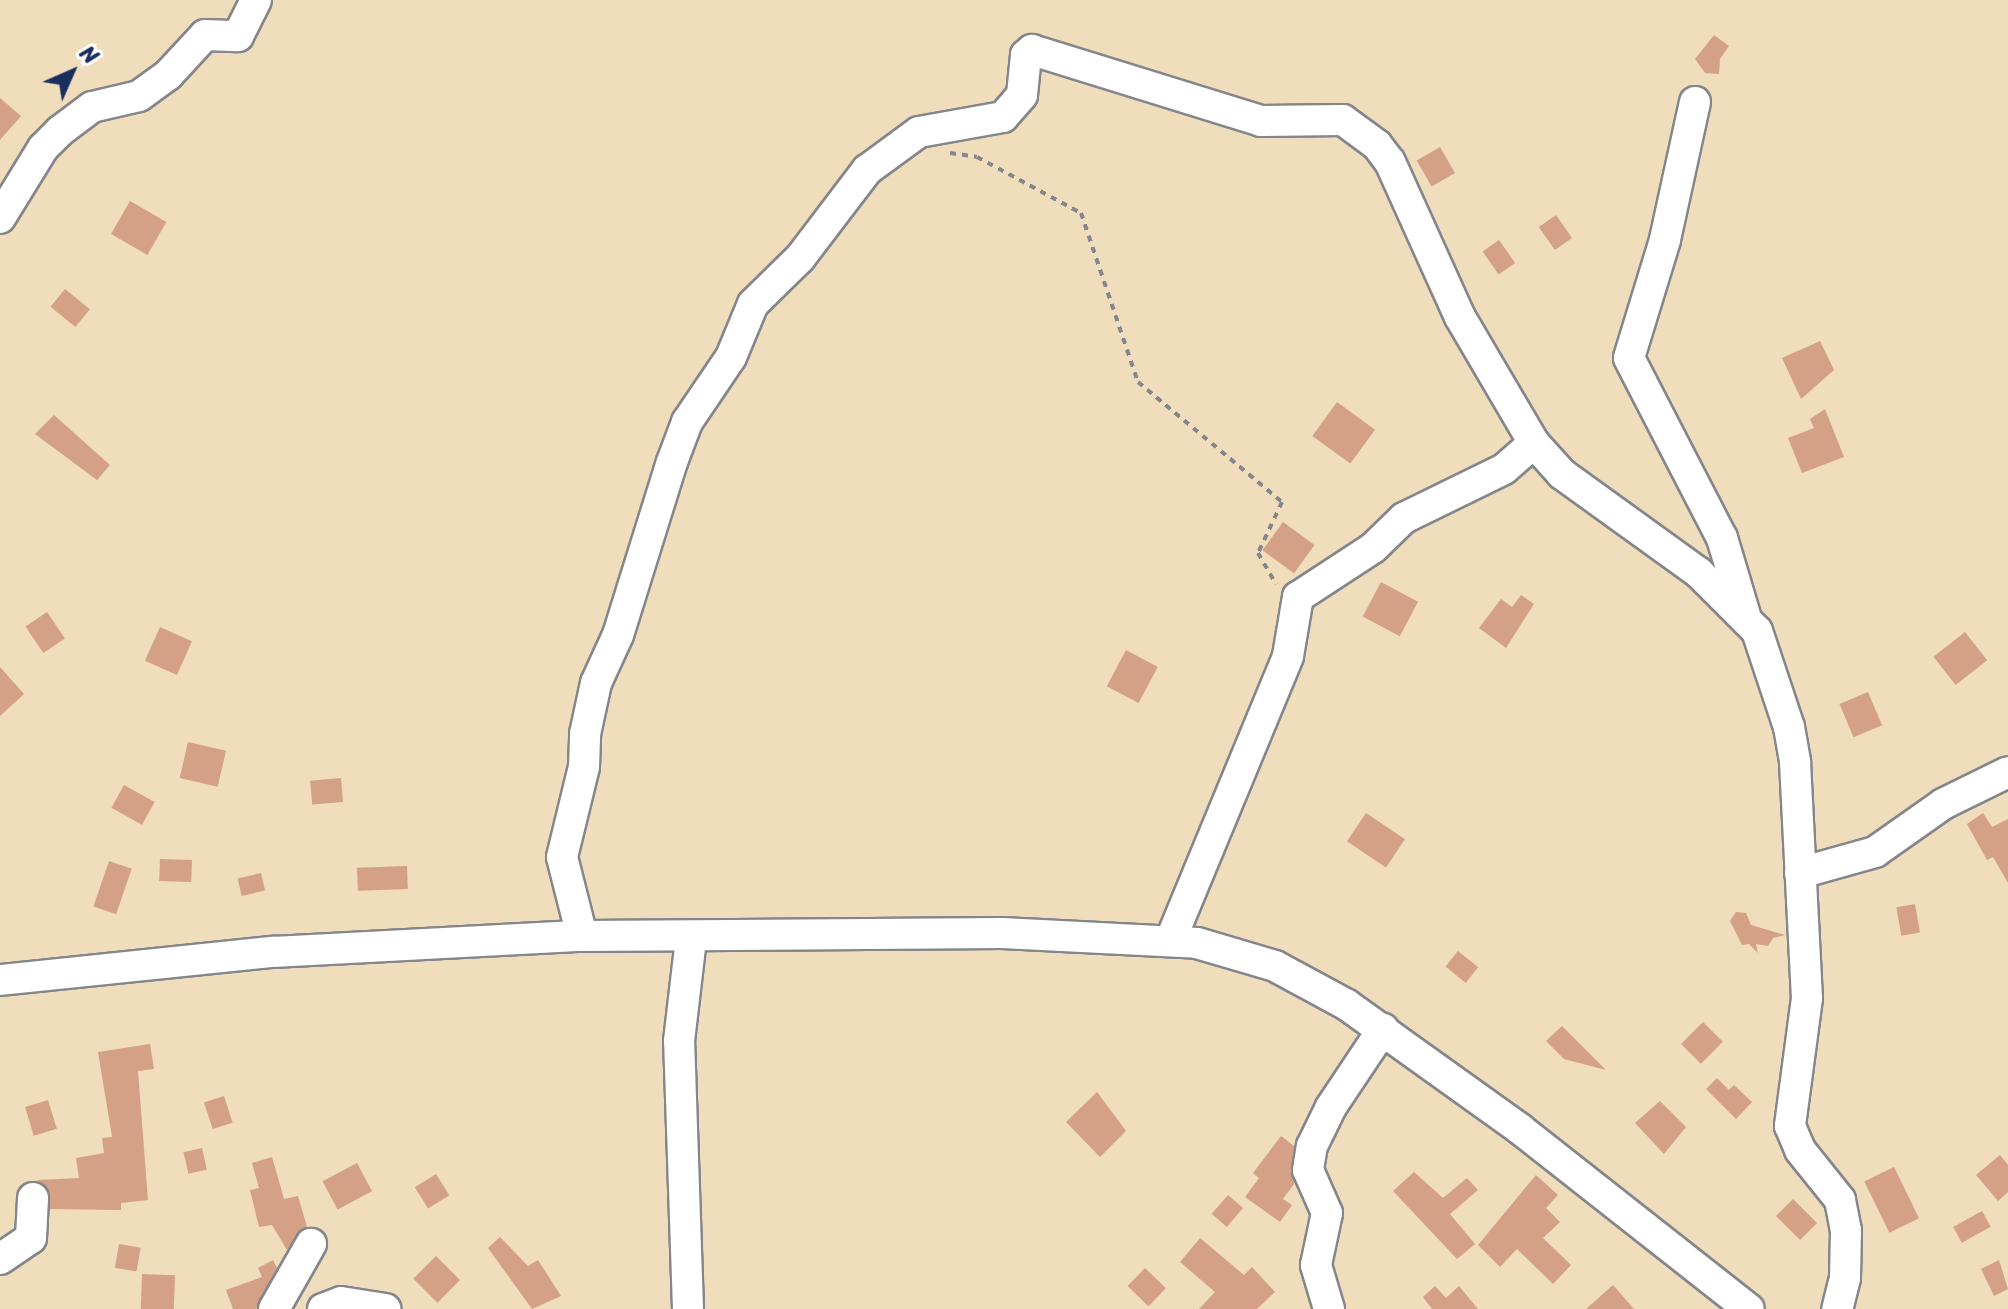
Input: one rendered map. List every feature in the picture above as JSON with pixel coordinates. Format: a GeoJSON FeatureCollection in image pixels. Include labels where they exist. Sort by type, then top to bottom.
{"type":"FeatureCollection","features":[{"type":"Feature","properties":{"kind":"street"},"geometry":{"type":"LineString","coordinates":[[0,218],[43,148],[60,131],[92,107],[139,96],[168,75],[205,35],[238,36],[256,0]]}},
{"type":"Feature","properties":{"kind":"street"},"geometry":{"type":"LineString","coordinates":[[582,936],[562,857],[584,767],[585,734],[596,683],[618,635],[687,422],[731,357],[753,304],[800,258],[867,170],[919,132],[1003,117],[1022,95],[1026,55],[1032,50],[1261,121],[1343,120],[1357,128],[1390,162],[1460,317],[1534,443],[1562,474],[1667,548],[1745,615]]}},
{"type":"Feature","properties":{"kind":"street"},"geometry":{"type":"LineString","coordinates":[[1695,102],[1665,240],[1629,358],[1722,538],[1745,615],[1769,660],[1789,727],[1807,998],[1790,1126],[1800,1150],[1840,1200],[1846,1230],[1845,1278],[1837,1309]]}},
{"type":"Feature","properties":{"kind":"street"},"geometry":{"type":"LineString","coordinates":[[1171,939],[1288,656],[1298,597],[1373,548],[1404,518],[1504,469],[1534,443]]}},
{"type":"Feature","properties":{"kind":"street"},"geometry":{"type":"LineString","coordinates":[[1800,873],[1875,852],[1943,804],[2008,772]]}},
{"type":"Feature","properties":{"kind":"street"},"geometry":{"type":"LineString","coordinates":[[0,980],[273,952],[582,936],[691,939],[1002,933],[1171,939],[1275,966],[1383,1029],[1520,1129],[1749,1309]]}},
{"type":"Feature","properties":{"kind":"street"},"geometry":{"type":"LineString","coordinates":[[688,1309],[679,1041],[691,939]]}},
{"type":"Feature","properties":{"kind":"street"},"geometry":{"type":"LineString","coordinates":[[1329,1309],[1316,1265],[1327,1213],[1308,1170],[1312,1146],[1331,1107],[1383,1029]]}},
{"type":"Feature","properties":{"kind":"street"},"geometry":{"type":"LineString","coordinates":[[0,1259],[31,1238],[33,1198]]}},
{"type":"Feature","properties":{"kind":"street"},"geometry":{"type":"LineString","coordinates":[[274,1309],[311,1244]]}},
{"type":"Feature","properties":{"kind":"street"},"geometry":{"type":"LineString","coordinates":[[323,1309],[341,1302],[385,1309]]}},
{"type":"Feature","properties":{"kind":"path"},"geometry":{"type":"LineString","coordinates":[[936,151],[977,157],[1081,213],[1138,382],[1282,502],[1258,553],[1293,613]]}},
{"type":"Feature","properties":{"kind":"building"},"geometry":{"type":"Polygon","coordinates":[[[1714,35],[1729,46],[1720,59],[1719,74],[1705,73],[1695,59],[1714,35]]]}},
{"type":"Feature","properties":{"kind":"building"},"geometry":{"type":"Polygon","coordinates":[[[0,98],[21,116],[0,140],[0,98]]]}},
{"type":"Feature","properties":{"kind":"building"},"geometry":{"type":"Polygon","coordinates":[[[1440,147],[1455,173],[1432,186],[1417,160],[1440,147]]]}},
{"type":"Feature","properties":{"kind":"building"},"geometry":{"type":"Polygon","coordinates":[[[130,201],[166,222],[147,255],[111,234],[130,201]]]}},
{"type":"Feature","properties":{"kind":"building"},"geometry":{"type":"Polygon","coordinates":[[[1556,215],[1572,238],[1555,250],[1539,227],[1556,215]]]}},
{"type":"Feature","properties":{"kind":"building"},"geometry":{"type":"Polygon","coordinates":[[[1499,240],[1515,263],[1499,274],[1483,251],[1499,240]]]}},
{"type":"Feature","properties":{"kind":"building"},"geometry":{"type":"Polygon","coordinates":[[[65,289],[90,309],[75,327],[51,307],[65,289]]]}},
{"type":"Feature","properties":{"kind":"building"},"geometry":{"type":"Polygon","coordinates":[[[1820,341],[1834,370],[1801,399],[1782,358],[1820,341]]]}},
{"type":"Feature","properties":{"kind":"building"},"geometry":{"type":"Polygon","coordinates":[[[1337,402],[1375,430],[1350,464],[1312,436],[1337,402]]]}},
{"type":"Feature","properties":{"kind":"building"},"geometry":{"type":"Polygon","coordinates":[[[1825,409],[1844,457],[1802,473],[1788,438],[1814,428],[1810,419],[1825,409]]]}},
{"type":"Feature","properties":{"kind":"building"},"geometry":{"type":"Polygon","coordinates":[[[54,415],[110,465],[97,480],[35,434],[54,415]]]}},
{"type":"Feature","properties":{"kind":"building"},"geometry":{"type":"Polygon","coordinates":[[[1283,522],[1315,545],[1294,573],[1262,550],[1283,522]]]}},
{"type":"Feature","properties":{"kind":"building"},"geometry":{"type":"Polygon","coordinates":[[[1381,582],[1418,602],[1400,636],[1363,616],[1381,582]]]}},
{"type":"Feature","properties":{"kind":"building"},"geometry":{"type":"Polygon","coordinates":[[[1521,595],[1534,604],[1506,648],[1479,628],[1501,599],[1512,607],[1521,595]]]}},
{"type":"Feature","properties":{"kind":"building"},"geometry":{"type":"Polygon","coordinates":[[[47,612],[65,639],[43,653],[25,627],[47,612]]]}},
{"type":"Feature","properties":{"kind":"building"},"geometry":{"type":"Polygon","coordinates":[[[160,627],[192,641],[177,675],[145,661],[160,627]]]}},
{"type":"Feature","properties":{"kind":"building"},"geometry":{"type":"Polygon","coordinates":[[[1965,632],[1987,660],[1956,685],[1933,657],[1965,632]]]}},
{"type":"Feature","properties":{"kind":"building"},"geometry":{"type":"Polygon","coordinates":[[[1126,650],[1158,667],[1139,703],[1107,686],[1126,650]]]}},
{"type":"Feature","properties":{"kind":"building"},"geometry":{"type":"Polygon","coordinates":[[[0,667],[24,694],[0,716],[0,667]]]}},
{"type":"Feature","properties":{"kind":"building"},"geometry":{"type":"Polygon","coordinates":[[[1868,692],[1882,725],[1854,737],[1839,704],[1868,692]]]}},
{"type":"Feature","properties":{"kind":"building"},"geometry":{"type":"Polygon","coordinates":[[[188,742],[226,751],[218,787],[180,778],[188,742]]]}},
{"type":"Feature","properties":{"kind":"building"},"geometry":{"type":"Polygon","coordinates":[[[341,778],[343,802],[312,805],[310,781],[341,778]]]}},
{"type":"Feature","properties":{"kind":"building"},"geometry":{"type":"Polygon","coordinates":[[[124,785],[155,802],[142,825],[111,808],[124,785]]]}},
{"type":"Feature","properties":{"kind":"building"},"geometry":{"type":"Polygon","coordinates":[[[1366,813],[1405,839],[1386,867],[1347,841],[1366,813]]]}},
{"type":"Feature","properties":{"kind":"building"},"geometry":{"type":"Polygon","coordinates":[[[1983,813],[1992,827],[2008,819],[2008,883],[1993,857],[1987,860],[1967,824],[1983,813]]]}},
{"type":"Feature","properties":{"kind":"building"},"geometry":{"type":"Polygon","coordinates":[[[160,859],[192,860],[191,882],[159,881],[160,859]]]}},
{"type":"Feature","properties":{"kind":"building"},"geometry":{"type":"Polygon","coordinates":[[[109,861],[132,869],[116,914],[93,906],[109,861]]]}},
{"type":"Feature","properties":{"kind":"building"},"geometry":{"type":"Polygon","coordinates":[[[407,866],[408,889],[358,891],[357,868],[407,866]]]}},
{"type":"Feature","properties":{"kind":"building"},"geometry":{"type":"Polygon","coordinates":[[[261,873],[265,891],[242,896],[238,878],[261,873]]]}},
{"type":"Feature","properties":{"kind":"building"},"geometry":{"type":"Polygon","coordinates":[[[1915,904],[1920,933],[1901,936],[1896,907],[1915,904]]]}},
{"type":"Feature","properties":{"kind":"building"},"geometry":{"type":"Polygon","coordinates":[[[1736,912],[1746,913],[1751,925],[1785,935],[1773,938],[1768,946],[1756,944],[1758,953],[1749,944],[1742,945],[1730,921],[1736,912]]]}},
{"type":"Feature","properties":{"kind":"building"},"geometry":{"type":"Polygon","coordinates":[[[1458,951],[1478,967],[1466,983],[1445,967],[1458,951]]]}},
{"type":"Feature","properties":{"kind":"building"},"geometry":{"type":"Polygon","coordinates":[[[1703,1022],[1723,1042],[1701,1064],[1681,1044],[1703,1022]]]}},
{"type":"Feature","properties":{"kind":"building"},"geometry":{"type":"Polygon","coordinates":[[[1562,1026],[1606,1070],[1564,1059],[1546,1041],[1562,1026]]]}},
{"type":"Feature","properties":{"kind":"building"},"geometry":{"type":"Polygon","coordinates":[[[150,1044],[154,1069],[138,1071],[148,1200],[121,1203],[121,1210],[50,1209],[49,1191],[37,1180],[79,1178],[76,1158],[104,1153],[102,1138],[112,1137],[98,1052],[150,1044]]]}},
{"type":"Feature","properties":{"kind":"building"},"geometry":{"type":"Polygon","coordinates":[[[1717,1078],[1729,1090],[1734,1085],[1752,1102],[1736,1119],[1706,1089],[1717,1078]]]}},
{"type":"Feature","properties":{"kind":"building"},"geometry":{"type":"Polygon","coordinates":[[[1097,1092],[1126,1131],[1100,1157],[1066,1122],[1097,1092]]]}},
{"type":"Feature","properties":{"kind":"building"},"geometry":{"type":"Polygon","coordinates":[[[224,1096],[233,1123],[213,1129],[204,1102],[224,1096]]]}},
{"type":"Feature","properties":{"kind":"building"},"geometry":{"type":"Polygon","coordinates":[[[48,1100],[57,1129],[34,1136],[25,1107],[48,1100]]]}},
{"type":"Feature","properties":{"kind":"building"},"geometry":{"type":"Polygon","coordinates":[[[1660,1101],[1686,1127],[1664,1154],[1635,1123],[1660,1101]]]}},
{"type":"Feature","properties":{"kind":"building"},"geometry":{"type":"Polygon","coordinates":[[[1281,1136],[1294,1146],[1294,1184],[1283,1199],[1292,1205],[1280,1222],[1245,1197],[1259,1178],[1253,1173],[1281,1136]]]}},
{"type":"Feature","properties":{"kind":"building"},"geometry":{"type":"Polygon","coordinates":[[[202,1148],[207,1169],[188,1174],[183,1152],[202,1148]]]}},
{"type":"Feature","properties":{"kind":"building"},"geometry":{"type":"Polygon","coordinates":[[[2000,1155],[2008,1165],[2008,1192],[1998,1201],[1976,1175],[2000,1155]]]}},
{"type":"Feature","properties":{"kind":"building"},"geometry":{"type":"Polygon","coordinates":[[[272,1157],[284,1199],[298,1196],[307,1227],[287,1250],[272,1225],[259,1227],[250,1190],[259,1188],[252,1163],[272,1157]]]}},
{"type":"Feature","properties":{"kind":"building"},"geometry":{"type":"Polygon","coordinates":[[[357,1163],[372,1191],[338,1210],[323,1181],[357,1163]]]}},
{"type":"Feature","properties":{"kind":"building"},"geometry":{"type":"Polygon","coordinates":[[[1894,1167],[1919,1218],[1889,1233],[1864,1181],[1894,1167]]]}},
{"type":"Feature","properties":{"kind":"building"},"geometry":{"type":"Polygon","coordinates":[[[1414,1172],[1443,1198],[1467,1178],[1478,1190],[1450,1214],[1475,1244],[1457,1259],[1393,1191],[1414,1172]]]}},
{"type":"Feature","properties":{"kind":"building"},"geometry":{"type":"Polygon","coordinates":[[[436,1174],[449,1195],[428,1208],[415,1187],[436,1174]]]}},
{"type":"Feature","properties":{"kind":"building"},"geometry":{"type":"Polygon","coordinates":[[[1536,1175],[1558,1195],[1546,1208],[1560,1222],[1543,1238],[1571,1265],[1553,1284],[1517,1249],[1500,1267],[1478,1245],[1536,1175]]]}},
{"type":"Feature","properties":{"kind":"building"},"geometry":{"type":"Polygon","coordinates":[[[1228,1195],[1243,1208],[1227,1227],[1212,1214],[1228,1195]]]}},
{"type":"Feature","properties":{"kind":"building"},"geometry":{"type":"Polygon","coordinates":[[[1793,1199],[1817,1223],[1800,1240],[1776,1216],[1793,1199]]]}},
{"type":"Feature","properties":{"kind":"building"},"geometry":{"type":"Polygon","coordinates":[[[1982,1211],[1991,1227],[1962,1243],[1953,1227],[1982,1211]]]}},
{"type":"Feature","properties":{"kind":"building"},"geometry":{"type":"Polygon","coordinates":[[[500,1237],[528,1266],[538,1260],[561,1296],[532,1309],[488,1248],[500,1237]]]}},
{"type":"Feature","properties":{"kind":"building"},"geometry":{"type":"Polygon","coordinates":[[[1200,1238],[1244,1275],[1252,1267],[1275,1292],[1257,1309],[1199,1309],[1215,1292],[1180,1262],[1200,1238]]]}},
{"type":"Feature","properties":{"kind":"building"},"geometry":{"type":"Polygon","coordinates":[[[119,1244],[141,1248],[136,1271],[115,1268],[119,1244]]]}},
{"type":"Feature","properties":{"kind":"building"},"geometry":{"type":"Polygon","coordinates":[[[436,1256],[460,1280],[437,1303],[413,1279],[436,1256]]]}},
{"type":"Feature","properties":{"kind":"building"},"geometry":{"type":"Polygon","coordinates":[[[273,1260],[277,1268],[256,1309],[233,1309],[226,1290],[262,1277],[258,1268],[273,1260]]]}},
{"type":"Feature","properties":{"kind":"building"},"geometry":{"type":"Polygon","coordinates":[[[1999,1260],[2008,1289],[1994,1296],[1981,1269],[1999,1260]]]}},
{"type":"Feature","properties":{"kind":"building"},"geometry":{"type":"Polygon","coordinates":[[[1145,1268],[1166,1288],[1148,1306],[1128,1286],[1145,1268]]]}},
{"type":"Feature","properties":{"kind":"building"},"geometry":{"type":"Polygon","coordinates":[[[142,1274],[175,1275],[174,1309],[141,1309],[142,1274]]]}},
{"type":"Feature","properties":{"kind":"building"},"geometry":{"type":"Polygon","coordinates":[[[1613,1285],[1634,1309],[1586,1309],[1613,1285]]]}},
{"type":"Feature","properties":{"kind":"building"},"geometry":{"type":"Polygon","coordinates":[[[1435,1286],[1446,1298],[1459,1286],[1478,1309],[1432,1309],[1423,1297],[1435,1286]]]}}]}
